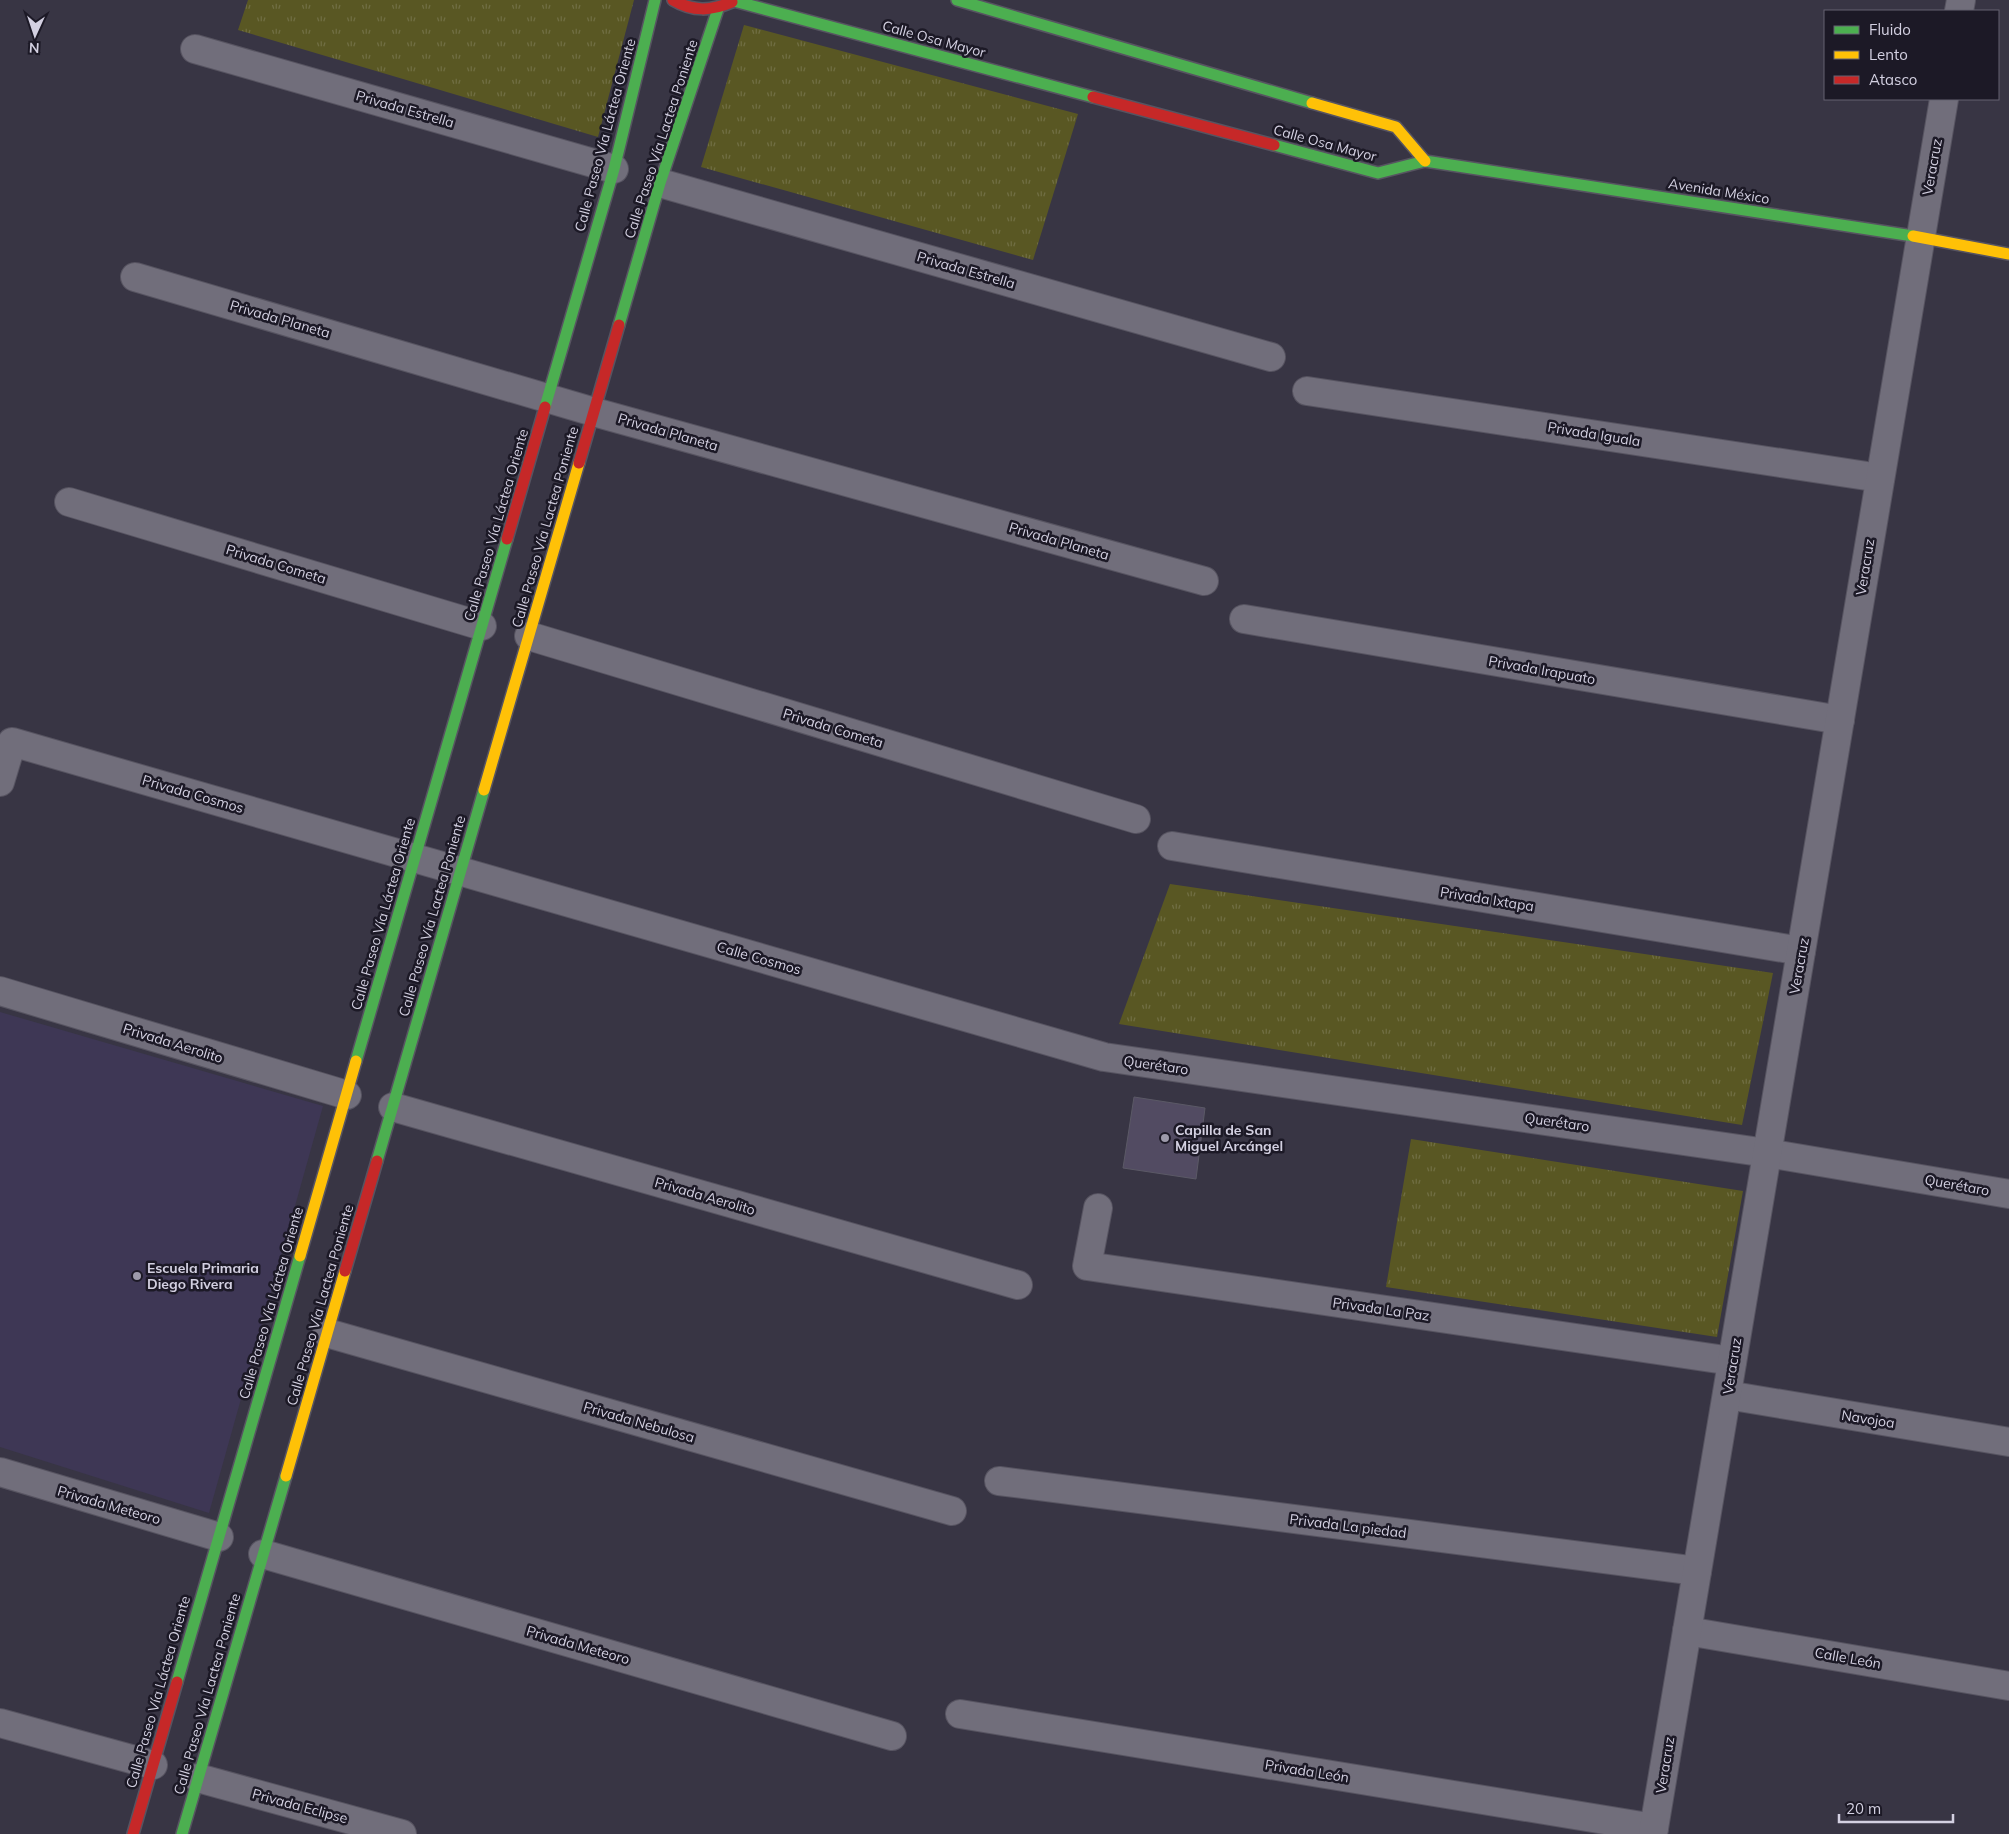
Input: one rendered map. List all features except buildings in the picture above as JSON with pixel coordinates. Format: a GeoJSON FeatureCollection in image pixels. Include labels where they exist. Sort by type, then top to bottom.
{"type":"FeatureCollection","features":[{"type":"Feature","properties":{"kind":"street","name":"Calle Paseo Vía Láctea Oriente"},"geometry":{"type":"LineString","coordinates":[[133,1834],[614,169],[655,0]]}},
{"type":"Feature","properties":{"kind":"street"},"geometry":{"type":"LineString","coordinates":[[673,0],[684,7],[701,11],[718,9],[735,1]]}},
{"type":"Feature","properties":{"kind":"street"},"geometry":{"type":"LineString","coordinates":[[958,0],[1396,127],[1425,161]]}},
{"type":"Feature","properties":{"kind":"street","name":"Calle Osa Mayor"},"geometry":{"type":"LineString","coordinates":[[735,1],[1378,173],[1425,161]]}},
{"type":"Feature","properties":{"kind":"street","name":"Calle Paseo Vía Lactea Poniente"},"geometry":{"type":"LineString","coordinates":[[182,1834],[660,183],[718,9]]}},
{"type":"Feature","properties":{"kind":"street","name":"Privada Estrella"},"geometry":{"type":"LineString","coordinates":[[195,49],[614,169]]}},
{"type":"Feature","properties":{"kind":"street","name":"Veracruz"},"geometry":{"type":"LineString","coordinates":[[1654,1831],[1944,100]]}},
{"type":"Feature","properties":{"kind":"street","name":"Avenida México"},"geometry":{"type":"LineString","coordinates":[[1425,161],[1920,237],[2009,254]]}},
{"type":"Feature","properties":{"kind":"street","name":"Privada Estrella"},"geometry":{"type":"LineString","coordinates":[[660,183],[1271,357]]}},
{"type":"Feature","properties":{"kind":"street","name":"Privada Planeta"},"geometry":{"type":"LineString","coordinates":[[135,277],[594,412],[1204,581]]}},
{"type":"Feature","properties":{"kind":"street","name":"Privada Iguala"},"geometry":{"type":"LineString","coordinates":[[1307,391],[1880,478]]}},
{"type":"Feature","properties":{"kind":"street","name":"Privada Cometa"},"geometry":{"type":"LineString","coordinates":[[69,502],[482,626]]}},
{"type":"Feature","properties":{"kind":"street","name":"Privada Irapuato"},"geometry":{"type":"LineString","coordinates":[[1244,620],[1840,720]]}},
{"type":"Feature","properties":{"kind":"street","name":"Privada Cometa"},"geometry":{"type":"LineString","coordinates":[[529,636],[1136,819]]}},
{"type":"Feature","properties":{"kind":"street","name":"Privada Cosmos"},"geometry":{"type":"LineString","coordinates":[[0,782],[12,742],[414,859]]}},
{"type":"Feature","properties":{"kind":"street","name":"Privada Ixtapa"},"geometry":{"type":"LineString","coordinates":[[1172,846],[1801,951]]}},
{"type":"Feature","properties":{"kind":"street","name":"Calle Cosmos"},"geometry":{"type":"LineString","coordinates":[[414,859],[1104,1057]]}},
{"type":"Feature","properties":{"kind":"street","name":"Privada Aerolito"},"geometry":{"type":"LineString","coordinates":[[0,991],[347,1095]]}},
{"type":"Feature","properties":{"kind":"street","name":"Querétaro"},"geometry":{"type":"LineString","coordinates":[[1104,1057],[1767,1153],[2009,1194]]}},
{"type":"Feature","properties":{"kind":"street","name":"Privada Aerolito"},"geometry":{"type":"LineString","coordinates":[[393,1107],[1018,1285]]}},
{"type":"Feature","properties":{"kind":"street","name":"Privada La Paz"},"geometry":{"type":"LineString","coordinates":[[1098,1208],[1087,1266],[1732,1361]]}},
{"type":"Feature","properties":{"kind":"street","name":"Privada Nebulosa"},"geometry":{"type":"LineString","coordinates":[[327,1333],[952,1510]]}},
{"type":"Feature","properties":{"kind":"street","name":"Navojoa"},"geometry":{"type":"LineString","coordinates":[[1727,1395],[2009,1442]]}},
{"type":"Feature","properties":{"kind":"street","name":"Privada Meteoro"},"geometry":{"type":"LineString","coordinates":[[0,1472],[219,1537]]}},
{"type":"Feature","properties":{"kind":"street","name":"Privada La piedad"},"geometry":{"type":"LineString","coordinates":[[999,1481],[1697,1571]]}},
{"type":"Feature","properties":{"kind":"street","name":"Privada Meteoro"},"geometry":{"type":"LineString","coordinates":[[263,1554],[892,1736]]}},
{"type":"Feature","properties":{"kind":"street","name":"Calle León"},"geometry":{"type":"LineString","coordinates":[[1687,1631],[2009,1686]]}},
{"type":"Feature","properties":{"kind":"street","name":"Privada León"},"geometry":{"type":"LineString","coordinates":[[960,1714],[1654,1831]]}},
{"type":"Feature","properties":{"kind":"street"},"geometry":{"type":"LineString","coordinates":[[0,1723],[153,1765]]}},
{"type":"Feature","properties":{"kind":"street","name":"Privada Eclipse"},"geometry":{"type":"LineString","coordinates":[[198,1778],[402,1834]]}},
{"type":"Feature","properties":{"kind":"shaded area","name":"Escuela Primaria Diego Rivera"},"geometry":{"type":"Polygon","coordinates":[[[0,1012],[323,1106],[209,1513],[0,1447],[0,1012]]]}},
{"type":"Feature","properties":{"kind":"green space"},"geometry":{"type":"Polygon","coordinates":[[[248,0],[634,0],[598,137],[238,30],[248,0]]]}},
{"type":"Feature","properties":{"kind":"green space"},"geometry":{"type":"Polygon","coordinates":[[[744,25],[1078,114],[1033,260],[701,167],[744,25]]]}},
{"type":"Feature","properties":{"kind":"green space"},"geometry":{"type":"Polygon","coordinates":[[[1170,884],[1773,973],[1742,1125],[1119,1024],[1170,884]]]}},
{"type":"Feature","properties":{"kind":"green space"},"geometry":{"type":"Polygon","coordinates":[[[1411,1139],[1743,1191],[1717,1337],[1386,1287],[1411,1139]]]}},
{"type":"Feature","properties":{"kind":"traffic: fast"},"geometry":{"type":"LineString","coordinates":[[545,407],[614,169],[655,0]]}},
{"type":"Feature","properties":{"kind":"traffic: fast"},"geometry":{"type":"LineString","coordinates":[[957,0],[1312,103]]}},
{"type":"Feature","properties":{"kind":"traffic: fast"},"geometry":{"type":"LineString","coordinates":[[734,1],[1093,97]]}},
{"type":"Feature","properties":{"kind":"traffic: fast"},"geometry":{"type":"LineString","coordinates":[[619,325],[660,183],[718,9]]}},
{"type":"Feature","properties":{"kind":"traffic: fast"},"geometry":{"type":"LineString","coordinates":[[1274,145],[1378,173],[1425,161],[1913,236]]}},
{"type":"Feature","properties":{"kind":"traffic: fast"},"geometry":{"type":"LineString","coordinates":[[356,1061],[507,539]]}},
{"type":"Feature","properties":{"kind":"traffic: fast"},"geometry":{"type":"LineString","coordinates":[[377,1161],[484,790]]}},
{"type":"Feature","properties":{"kind":"traffic: fast"},"geometry":{"type":"LineString","coordinates":[[177,1682],[300,1256]]}},
{"type":"Feature","properties":{"kind":"traffic: fast"},"geometry":{"type":"LineString","coordinates":[[182,1834],[286,1476]]}},
{"type":"Feature","properties":{"kind":"traffic: slow"},"geometry":{"type":"LineString","coordinates":[[1312,103],[1396,127],[1425,161]]}},
{"type":"Feature","properties":{"kind":"traffic: slow"},"geometry":{"type":"LineString","coordinates":[[1913,236],[2009,254]]}},
{"type":"Feature","properties":{"kind":"traffic: slow"},"geometry":{"type":"LineString","coordinates":[[484,790],[579,463]]}},
{"type":"Feature","properties":{"kind":"traffic: slow"},"geometry":{"type":"LineString","coordinates":[[300,1256],[356,1061]]}},
{"type":"Feature","properties":{"kind":"traffic: slow"},"geometry":{"type":"LineString","coordinates":[[286,1476],[345,1271]]}},
{"type":"Feature","properties":{"kind":"traffic: jam"},"geometry":{"type":"LineString","coordinates":[[673,0],[688,7],[702,9],[732,2]]}},
{"type":"Feature","properties":{"kind":"traffic: jam"},"geometry":{"type":"LineString","coordinates":[[1093,97],[1274,145]]}},
{"type":"Feature","properties":{"kind":"traffic: jam"},"geometry":{"type":"LineString","coordinates":[[579,463],[619,325]]}},
{"type":"Feature","properties":{"kind":"traffic: jam"},"geometry":{"type":"LineString","coordinates":[[507,539],[545,407]]}},
{"type":"Feature","properties":{"kind":"traffic: jam"},"geometry":{"type":"LineString","coordinates":[[345,1271],[377,1161]]}},
{"type":"Feature","properties":{"kind":"traffic: jam"},"geometry":{"type":"LineString","coordinates":[[133,1834],[177,1682]]}},
{"type":"Feature","properties":{"kind":"place","name":"Capilla de San Miguel Arcángel"},"geometry":{"type":"Point","coordinates":[1165,1138]}},
{"type":"Feature","properties":{"kind":"place","name":"Escuela Primaria Diego Rivera"},"geometry":{"type":"Point","coordinates":[137,1276]}}]}
